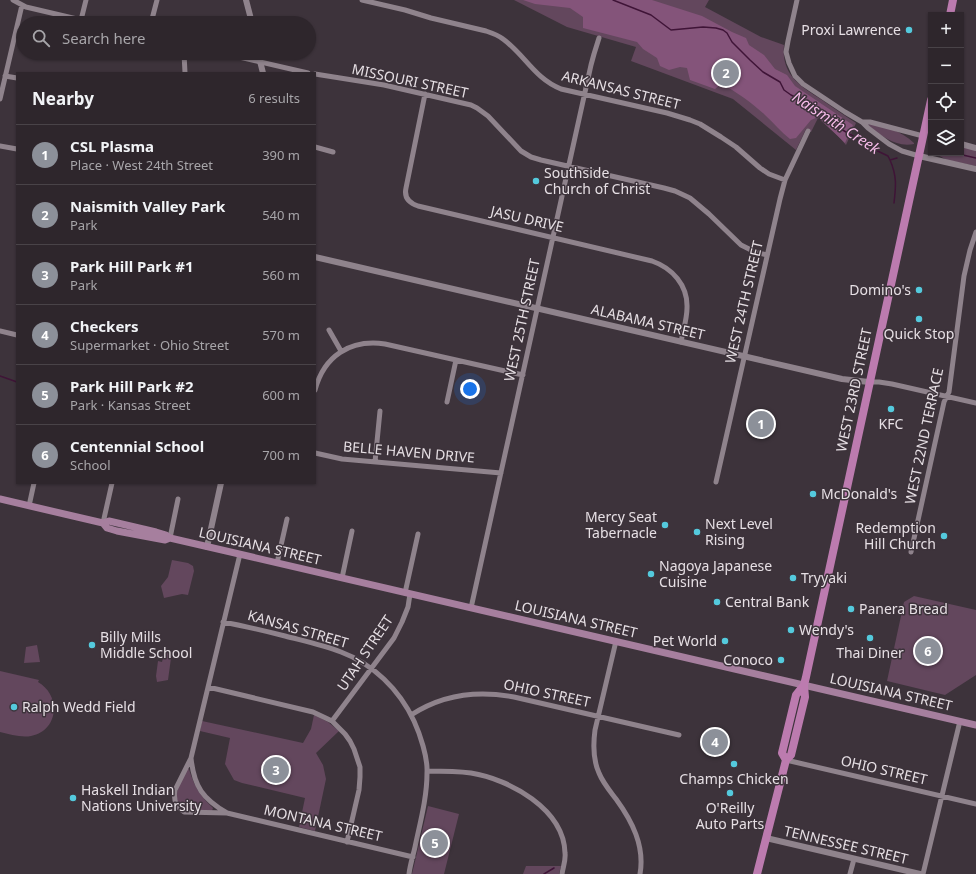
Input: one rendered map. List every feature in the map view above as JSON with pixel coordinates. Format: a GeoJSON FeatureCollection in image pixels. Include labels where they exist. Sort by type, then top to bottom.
{"type":"FeatureCollection","features":[{"type":"Feature","properties":{"kind":"main road"},"geometry":{"type":"LineString","coordinates":[[951,12],[953,0]]}},
{"type":"Feature","properties":{"kind":"main road","name":"WEST 23RD STREET"},"geometry":{"type":"LineString","coordinates":[[757,874],[786,760],[782,753],[796,695],[804,685],[869,382],[919,156],[927,137],[929,120]]}},
{"type":"Feature","properties":{"kind":"main road","name":"LOUISIANA STREET"},"geometry":{"type":"LineString","coordinates":[[0,499],[103,523],[107,528],[118,531],[165,540],[170,538],[976,725]]}},
{"type":"Feature","properties":{"kind":"street"},"geometry":{"type":"LineString","coordinates":[[13,0],[22,5],[65,16]]}},
{"type":"Feature","properties":{"kind":"street"},"geometry":{"type":"LineString","coordinates":[[82,16],[86,0]]}},
{"type":"Feature","properties":{"kind":"street"},"geometry":{"type":"LineString","coordinates":[[153,16],[156,0]]}},
{"type":"Feature","properties":{"kind":"street"},"geometry":{"type":"LineString","coordinates":[[246,0],[250,16]]}},
{"type":"Feature","properties":{"kind":"street","name":"ARKANSAS STREET"},"geometry":{"type":"LineString","coordinates":[[362,0],[493,33],[510,45],[536,73],[552,85],[561,89],[681,116],[700,124],[721,137],[736,147],[768,174],[785,180]]}},
{"type":"Feature","properties":{"kind":"street"},"geometry":{"type":"LineString","coordinates":[[797,0],[786,47],[791,70],[803,84],[862,122],[902,152],[976,169]]}},
{"type":"Feature","properties":{"kind":"street"},"geometry":{"type":"LineString","coordinates":[[19,16],[22,5]]}},
{"type":"Feature","properties":{"kind":"street"},"geometry":{"type":"LineString","coordinates":[[0,99],[16,30]]}},
{"type":"Feature","properties":{"kind":"street","name":"WEST 25TH STREET"},"geometry":{"type":"LineString","coordinates":[[471,608],[584,94],[599,38]]}},
{"type":"Feature","properties":{"kind":"street"},"geometry":{"type":"LineString","coordinates":[[184,60],[185,72]]}},
{"type":"Feature","properties":{"kind":"street"},"geometry":{"type":"LineString","coordinates":[[252,60],[304,72]]}},
{"type":"Feature","properties":{"kind":"street"},"geometry":{"type":"LineString","coordinates":[[261,62],[263,72]]}},
{"type":"Feature","properties":{"kind":"street","name":"MISSOURI STREET"},"geometry":{"type":"LineString","coordinates":[[316,74],[384,85],[464,103],[477,108],[488,116],[526,155],[664,188],[683,195],[696,203],[741,245],[755,252],[767,255]]}},
{"type":"Feature","properties":{"kind":"street"},"geometry":{"type":"LineString","coordinates":[[5,76],[16,78]]}},
{"type":"Feature","properties":{"kind":"street","name":"JASU DRIVE"},"geometry":{"type":"LineString","coordinates":[[426,94],[406,188],[406,196],[410,202],[418,206],[652,260],[665,266],[681,284],[686,298],[687,314],[681,342]]}},
{"type":"Feature","properties":{"kind":"street"},"geometry":{"type":"LineString","coordinates":[[862,122],[927,137]]}},
{"type":"Feature","properties":{"kind":"street","name":"WEST 24TH STREET"},"geometry":{"type":"LineString","coordinates":[[716,482],[780,199],[785,180],[808,131]]}},
{"type":"Feature","properties":{"kind":"street"},"geometry":{"type":"LineString","coordinates":[[964,145],[976,148]]}},
{"type":"Feature","properties":{"kind":"street"},"geometry":{"type":"LineString","coordinates":[[0,146],[16,150]]}},
{"type":"Feature","properties":{"kind":"street"},"geometry":{"type":"LineString","coordinates":[[316,147],[333,152]]}},
{"type":"Feature","properties":{"kind":"street","name":"WEST 22ND TERRACE"},"geometry":{"type":"LineString","coordinates":[[911,552],[944,402],[949,390],[964,276],[976,232]]}},
{"type":"Feature","properties":{"kind":"street","name":"ALABAMA STREET"},"geometry":{"type":"LineString","coordinates":[[316,257],[842,379],[892,384],[976,403]]}},
{"type":"Feature","properties":{"kind":"street"},"geometry":{"type":"LineString","coordinates":[[329,330],[341,351]]}},
{"type":"Feature","properties":{"kind":"street"},"geometry":{"type":"LineString","coordinates":[[0,331],[16,335]]}},
{"type":"Feature","properties":{"kind":"street"},"geometry":{"type":"LineString","coordinates":[[316,387],[325,368],[341,351],[357,344],[365,343],[378,343],[523,376]]}},
{"type":"Feature","properties":{"kind":"street"},"geometry":{"type":"LineString","coordinates":[[447,402],[456,360]]}},
{"type":"Feature","properties":{"kind":"street"},"geometry":{"type":"LineString","coordinates":[[376,462],[380,411]]}},
{"type":"Feature","properties":{"kind":"street","name":"BELLE HAVEN DRIVE"},"geometry":{"type":"LineString","coordinates":[[316,453],[342,459],[501,473]]}},
{"type":"Feature","properties":{"kind":"street"},"geometry":{"type":"LineString","coordinates":[[29,506],[34,484]]}},
{"type":"Feature","properties":{"kind":"street"},"geometry":{"type":"LineString","coordinates":[[103,523],[112,484]]}},
{"type":"Feature","properties":{"kind":"street"},"geometry":{"type":"LineString","coordinates":[[207,547],[221,484]]}},
{"type":"Feature","properties":{"kind":"street"},"geometry":{"type":"LineString","coordinates":[[170,538],[178,499]]}},
{"type":"Feature","properties":{"kind":"street"},"geometry":{"type":"LineString","coordinates":[[277,563],[287,519]]}},
{"type":"Feature","properties":{"kind":"street"},"geometry":{"type":"LineString","coordinates":[[342,578],[352,531]]}},
{"type":"Feature","properties":{"kind":"street","name":"UTAH STREET"},"geometry":{"type":"LineString","coordinates":[[332,721],[398,631],[405,614],[418,534]]}},
{"type":"Feature","properties":{"kind":"street"},"geometry":{"type":"LineString","coordinates":[[191,758],[240,554]]}},
{"type":"Feature","properties":{"kind":"street","name":"KANSAS STREET"},"geometry":{"type":"LineString","coordinates":[[224,622],[326,647],[348,655],[371,668],[393,688],[417,727],[421,739],[427,771],[425,803],[409,874]]}},
{"type":"Feature","properties":{"kind":"street"},"geometry":{"type":"LineString","coordinates":[[616,642],[598,716],[594,740],[596,763],[603,782],[627,815],[636,831],[640,847],[640,874]]}},
{"type":"Feature","properties":{"kind":"street"},"geometry":{"type":"LineString","coordinates":[[208,687],[305,709],[332,721],[350,741],[360,767],[360,778],[359,790],[347,842]]}},
{"type":"Feature","properties":{"kind":"street","name":"OHIO STREET"},"geometry":{"type":"LineString","coordinates":[[411,715],[422,708],[446,698],[468,694],[501,695],[679,735]]}},
{"type":"Feature","properties":{"kind":"street"},"geometry":{"type":"LineString","coordinates":[[921,874],[960,721]]}},
{"type":"Feature","properties":{"kind":"street","name":"MONTANA STREET"},"geometry":{"type":"LineString","coordinates":[[191,758],[196,783],[202,794],[218,808],[227,813]]}},
{"type":"Feature","properties":{"kind":"street","name":"MONTANA STREET"},"geometry":{"type":"LineString","coordinates":[[191,758],[174,795],[179,809],[184,812],[227,813],[412,857]]}},
{"type":"Feature","properties":{"kind":"street","name":"OHIO STREET"},"geometry":{"type":"LineString","coordinates":[[786,760],[976,804]]}},
{"type":"Feature","properties":{"kind":"street"},"geometry":{"type":"LineString","coordinates":[[427,771],[459,772],[484,776],[508,785],[527,795],[547,812],[559,830],[563,840],[565,853],[562,874]]}},
{"type":"Feature","properties":{"kind":"street","name":"TENNESSEE STREET"},"geometry":{"type":"LineString","coordinates":[[766,838],[921,874]]}},
{"type":"Feature","properties":{"kind":"street"},"geometry":{"type":"LineString","coordinates":[[850,874],[854,859]]}},
{"type":"Feature","properties":{"kind":"shaded area"},"geometry":{"type":"Polygon","coordinates":[[[514,0],[709,0],[705,7],[761,37],[784,45],[786,64],[789,72],[794,78],[806,90],[856,123],[846,145],[818,118],[811,132],[806,129],[796,150],[733,99],[631,61],[636,47],[567,27],[514,0]]]}},
{"type":"Feature","properties":{"kind":"shaded area"},"geometry":{"type":"Polygon","coordinates":[[[523,0],[652,0],[702,16],[746,38],[749,45],[764,55],[775,69],[787,75],[795,86],[853,125],[845,143],[818,117],[811,120],[796,138],[790,139],[755,106],[727,87],[721,84],[715,89],[690,80],[687,68],[680,67],[669,70],[660,66],[657,58],[643,49],[637,42],[583,28],[583,17],[570,8],[535,4],[523,0]]]}},
{"type":"Feature","properties":{"kind":"shaded area"},"geometry":{"type":"Polygon","coordinates":[[[868,124],[893,130],[904,135],[914,144],[908,145],[896,143],[879,134],[869,127],[868,124]]]}},
{"type":"Feature","properties":{"kind":"shaded area"},"geometry":{"type":"Polygon","coordinates":[[[964,148],[976,150],[976,166],[947,160],[940,156],[964,156],[964,148]]]}},
{"type":"Feature","properties":{"kind":"shaded area"},"geometry":{"type":"Polygon","coordinates":[[[172,560],[188,563],[193,566],[194,571],[188,595],[182,594],[164,598],[161,586],[168,577],[172,560]]]}},
{"type":"Feature","properties":{"kind":"shaded area"},"geometry":{"type":"Polygon","coordinates":[[[914,596],[976,610],[976,675],[945,695],[887,681],[904,602],[914,596]]]}},
{"type":"Feature","properties":{"kind":"shaded area"},"geometry":{"type":"Polygon","coordinates":[[[37,645],[40,662],[24,663],[26,647],[37,645]]]}},
{"type":"Feature","properties":{"kind":"shaded area"},"geometry":{"type":"Polygon","coordinates":[[[168,653],[171,658],[168,680],[157,682],[156,676],[158,661],[162,662],[164,654],[168,653]]]}},
{"type":"Feature","properties":{"kind":"shaded area"},"geometry":{"type":"Polygon","coordinates":[[[0,671],[39,680],[38,682],[46,688],[51,696],[54,712],[47,727],[40,733],[31,736],[16,736],[0,732],[0,671]]]}},
{"type":"Feature","properties":{"kind":"shaded area"},"geometry":{"type":"Polygon","coordinates":[[[314,715],[328,722],[339,731],[316,753],[323,765],[326,779],[315,831],[299,827],[305,798],[234,780],[225,764],[230,738],[200,731],[202,721],[303,743],[311,729],[314,715]]]}},
{"type":"Feature","properties":{"kind":"shaded area"},"geometry":{"type":"Polygon","coordinates":[[[187,769],[189,769],[193,781],[204,799],[213,808],[212,811],[186,810],[179,804],[177,800],[177,791],[187,769]]]}},
{"type":"Feature","properties":{"kind":"shaded area"},"geometry":{"type":"Polygon","coordinates":[[[428,806],[459,814],[444,874],[412,874],[428,806]]]}},
{"type":"Feature","properties":{"kind":"shaded area"},"geometry":{"type":"Polygon","coordinates":[[[526,866],[561,866],[559,874],[523,874],[526,866]]]}},
{"type":"Feature","properties":{"kind":"waterway","name":"Naismith Creek"},"geometry":{"type":"LineString","coordinates":[[613,0],[651,15],[671,30],[703,27],[723,30],[727,33],[732,42],[763,72],[780,82],[784,90],[819,109],[834,125],[858,139],[863,144],[888,156],[890,160],[897,158]]}},
{"type":"Feature","properties":{"kind":"waterway"},"geometry":{"type":"LineString","coordinates":[[964,155],[976,158]]}},
{"type":"Feature","properties":{"kind":"waterway"},"geometry":{"type":"LineString","coordinates":[[890,160],[894,171],[895,181],[894,203]]}},
{"type":"Feature","properties":{"kind":"waterway"},"geometry":{"type":"LineString","coordinates":[[0,376],[16,382]]}},
{"type":"Feature","properties":{"kind":"waterway"},"geometry":{"type":"LineString","coordinates":[[544,874],[554,868]]}},
{"type":"Feature","properties":{"kind":"place","name":"Proxi Lawrence"},"geometry":{"type":"Point","coordinates":[909,30]}},
{"type":"Feature","properties":{"kind":"place","name":"Naismith Valley Park"},"geometry":{"type":"Point","coordinates":[726,73]}},
{"type":"Feature","properties":{"kind":"place","name":"Southside Church of Christ"},"geometry":{"type":"Point","coordinates":[536,181]}},
{"type":"Feature","properties":{"kind":"place","name":"Domino's"},"geometry":{"type":"Point","coordinates":[919,290]}},
{"type":"Feature","properties":{"kind":"place","name":"Quick Stop"},"geometry":{"type":"Point","coordinates":[919,319]}},
{"type":"Feature","properties":{"kind":"place","name":"KFC"},"geometry":{"type":"Point","coordinates":[891,409]}},
{"type":"Feature","properties":{"kind":"place","name":"CSL Plasma"},"geometry":{"type":"Point","coordinates":[761,424]}},
{"type":"Feature","properties":{"kind":"place","name":"McDonald's"},"geometry":{"type":"Point","coordinates":[813,494]}},
{"type":"Feature","properties":{"kind":"place","name":"Mercy Seat Tabernacle"},"geometry":{"type":"Point","coordinates":[665,525]}},
{"type":"Feature","properties":{"kind":"place","name":"Next Level Rising"},"geometry":{"type":"Point","coordinates":[697,532]}},
{"type":"Feature","properties":{"kind":"place","name":"Redemption Hill Church"},"geometry":{"type":"Point","coordinates":[944,536]}},
{"type":"Feature","properties":{"kind":"place","name":"Nagoya Japanese Cuisine"},"geometry":{"type":"Point","coordinates":[651,574]}},
{"type":"Feature","properties":{"kind":"place","name":"Tryyaki"},"geometry":{"type":"Point","coordinates":[793,578]}},
{"type":"Feature","properties":{"kind":"place","name":"Central Bank"},"geometry":{"type":"Point","coordinates":[717,602]}},
{"type":"Feature","properties":{"kind":"place","name":"Panera Bread"},"geometry":{"type":"Point","coordinates":[851,609]}},
{"type":"Feature","properties":{"kind":"place","name":"Wendy's"},"geometry":{"type":"Point","coordinates":[791,630]}},
{"type":"Feature","properties":{"kind":"place","name":"Thai Diner"},"geometry":{"type":"Point","coordinates":[870,638]}},
{"type":"Feature","properties":{"kind":"place","name":"Pet World"},"geometry":{"type":"Point","coordinates":[725,641]}},
{"type":"Feature","properties":{"kind":"place","name":"Billy Mills Middle School"},"geometry":{"type":"Point","coordinates":[92,645]}},
{"type":"Feature","properties":{"kind":"place","name":"Centennial School"},"geometry":{"type":"Point","coordinates":[928,651]}},
{"type":"Feature","properties":{"kind":"place","name":"Conoco"},"geometry":{"type":"Point","coordinates":[781,660]}},
{"type":"Feature","properties":{"kind":"place","name":"Ralph Wedd Field"},"geometry":{"type":"Point","coordinates":[14,707]}},
{"type":"Feature","properties":{"kind":"place","name":"Checkers"},"geometry":{"type":"Point","coordinates":[715,742]}},
{"type":"Feature","properties":{"kind":"place","name":"Champs Chicken"},"geometry":{"type":"Point","coordinates":[734,764]}},
{"type":"Feature","properties":{"kind":"place","name":"Park Hill Park #1"},"geometry":{"type":"Point","coordinates":[276,770]}},
{"type":"Feature","properties":{"kind":"place","name":"O'Reilly Auto Parts"},"geometry":{"type":"Point","coordinates":[730,793]}},
{"type":"Feature","properties":{"kind":"place","name":"Haskell Indian Nations University"},"geometry":{"type":"Point","coordinates":[73,798]}},
{"type":"Feature","properties":{"kind":"place","name":"Park Hill Park #2"},"geometry":{"type":"Point","coordinates":[435,843]}}]}
